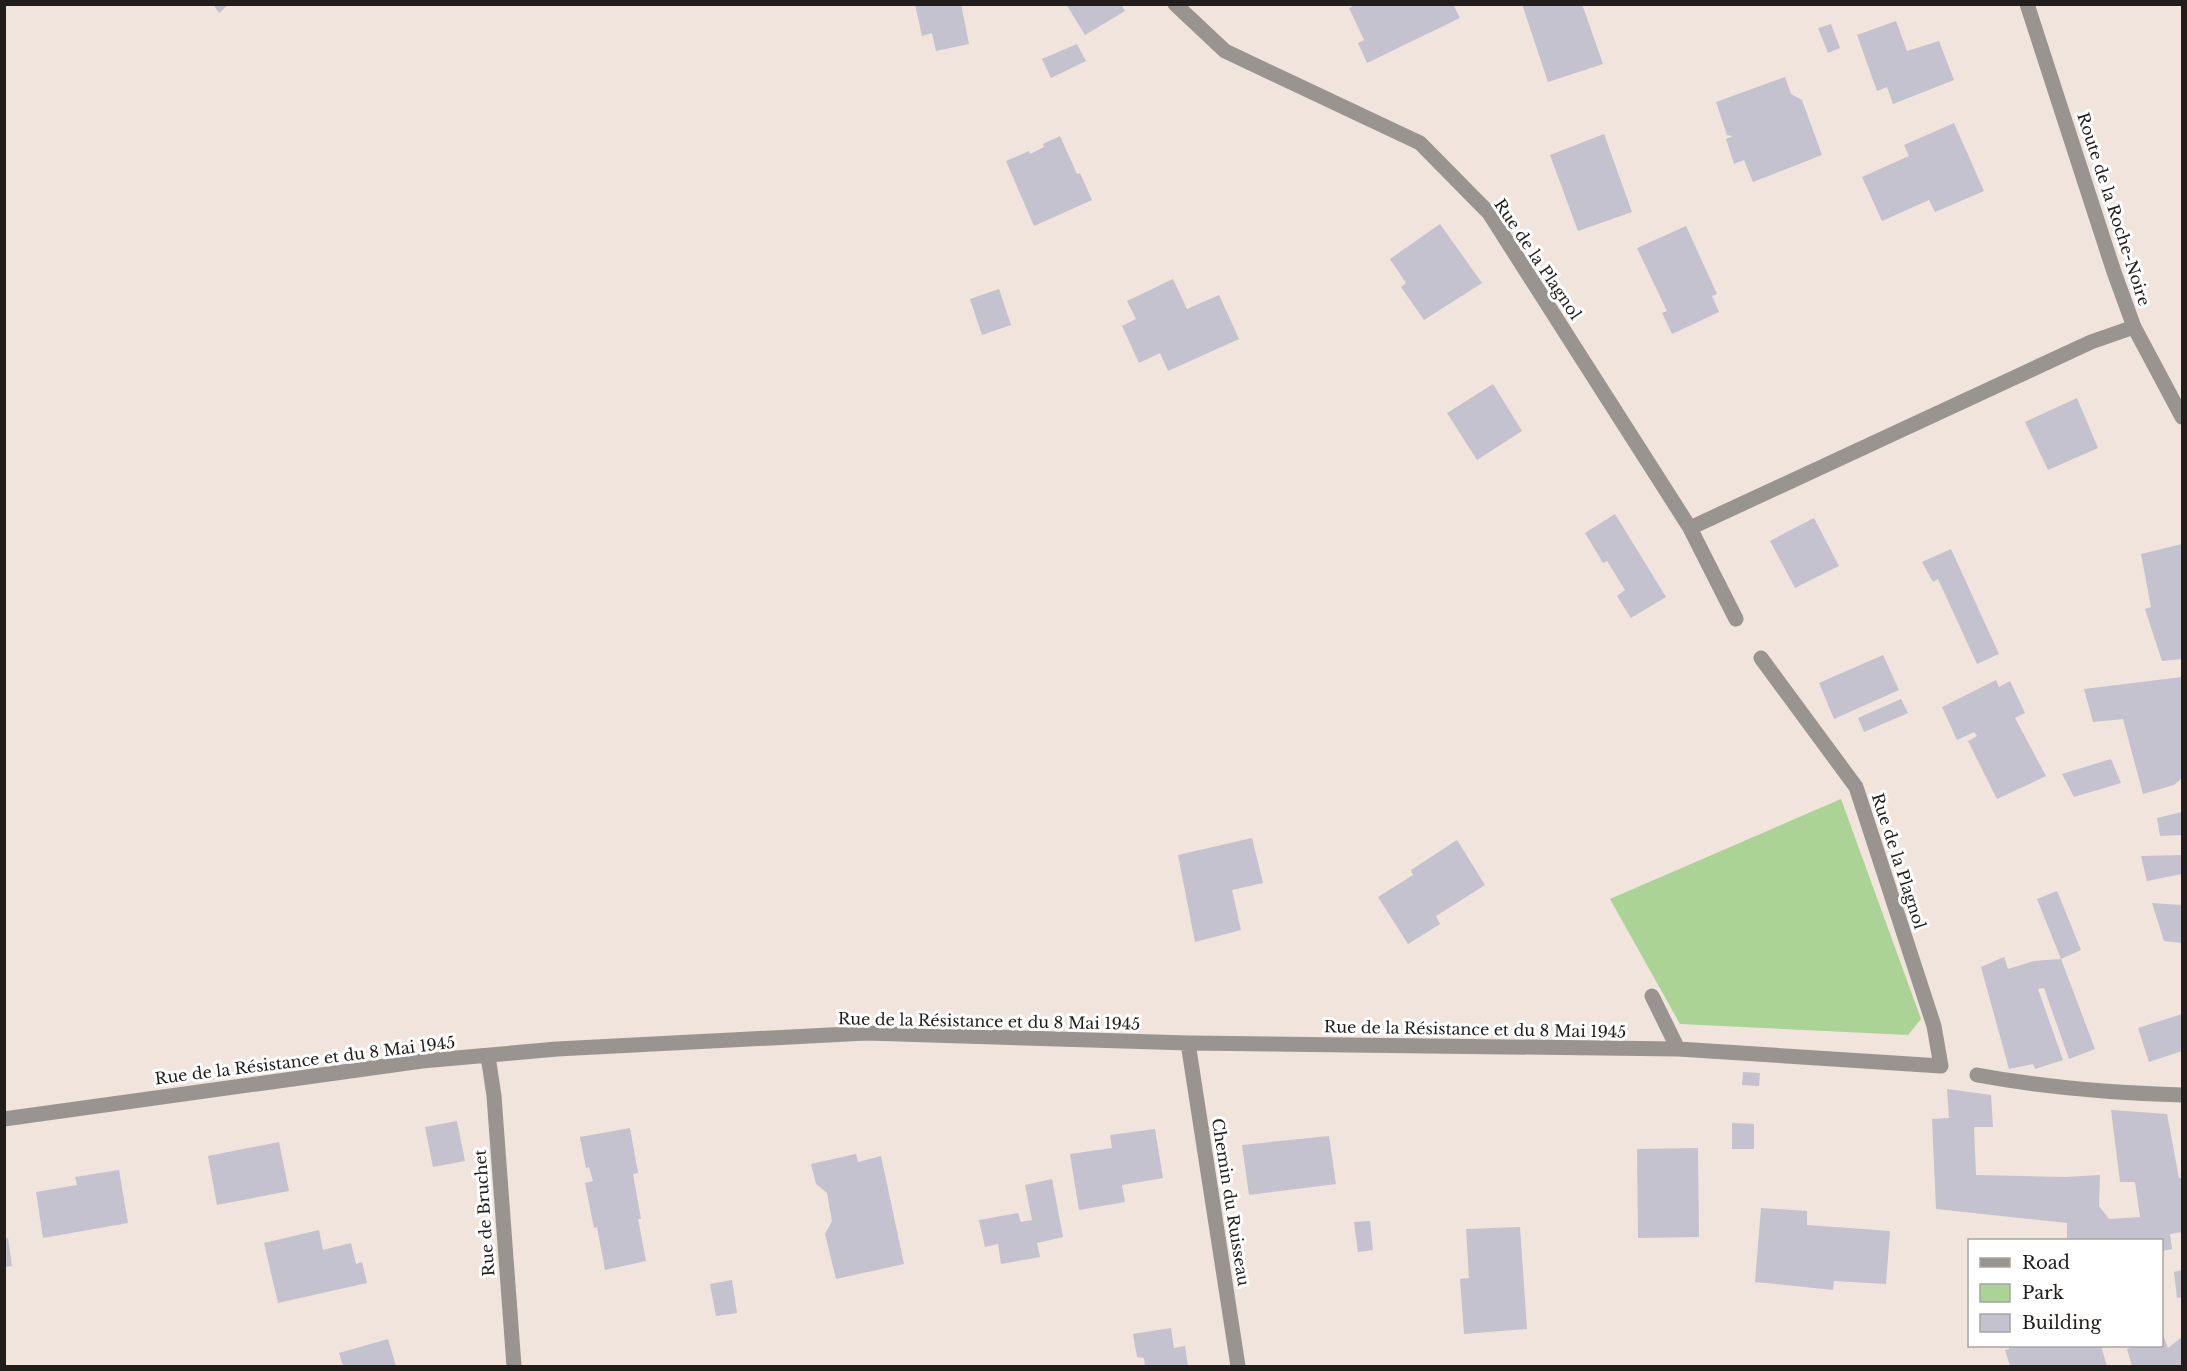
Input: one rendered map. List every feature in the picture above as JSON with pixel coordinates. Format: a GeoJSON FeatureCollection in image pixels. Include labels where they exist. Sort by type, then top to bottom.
{"type":"FeatureCollection","features":[{"type":"Feature","properties":{"kind":"street","name":"Rue de la Plagnol"},"geometry":{"type":"LineString","coordinates":[[1175,4],[1225,51],[1420,143],[1482,205],[1496,223],[1690,528],[1736,620]]}},
{"type":"Feature","properties":{"kind":"street","name":"Route de la Roche-Noire"},"geometry":{"type":"LineString","coordinates":[[2027,4],[2134,327],[2182,417]]}},
{"type":"Feature","properties":{"kind":"street"},"geometry":{"type":"LineString","coordinates":[[1690,528],[2091,342],[2134,327]]}},
{"type":"Feature","properties":{"kind":"street","name":"Rue de la Plagnol"},"geometry":{"type":"LineString","coordinates":[[1761,658],[1856,787],[1934,1026],[1941,1066]]}},
{"type":"Feature","properties":{"kind":"street"},"geometry":{"type":"LineString","coordinates":[[1652,996],[1678,1049]]}},
{"type":"Feature","properties":{"kind":"street","name":"Rue de la Résistance et du 8 Mai 1945"},"geometry":{"type":"LineString","coordinates":[[4,1119],[410,1062],[569,1048],[867,1033],[1188,1043],[1678,1049],[1941,1066]]}},
{"type":"Feature","properties":{"kind":"street","name":"Chemin du Ruisseau"},"geometry":{"type":"LineString","coordinates":[[1188,1043],[1238,1366]]}},
{"type":"Feature","properties":{"kind":"street","name":"Rue de Bruchet"},"geometry":{"type":"LineString","coordinates":[[488,1056],[494,1096],[513,1366]]}},
{"type":"Feature","properties":{"kind":"street"},"geometry":{"type":"LineString","coordinates":[[1977,1076],[2037,1086],[2105,1093],[2182,1095]]}},
{"type":"Feature","properties":{"kind":"green space"},"geometry":{"type":"Polygon","coordinates":[[[1841,799],[1921,1019],[1908,1035],[1680,1024],[1610,899],[1841,799]]]}},
{"type":"Feature","properties":{"kind":"building"},"geometry":{"type":"Polygon","coordinates":[[[213,4],[229,4],[219,13],[213,4]]]}},
{"type":"Feature","properties":{"kind":"building"},"geometry":{"type":"Polygon","coordinates":[[[915,4],[961,4],[969,44],[936,51],[932,33],[922,36],[915,4]]]}},
{"type":"Feature","properties":{"kind":"building"},"geometry":{"type":"Polygon","coordinates":[[[1066,4],[1121,4],[1125,11],[1085,35],[1066,4]]]}},
{"type":"Feature","properties":{"kind":"building"},"geometry":{"type":"Polygon","coordinates":[[[1357,4],[1453,4],[1460,18],[1367,63],[1358,43],[1364,40],[1349,8],[1357,4]]]}},
{"type":"Feature","properties":{"kind":"building"},"geometry":{"type":"Polygon","coordinates":[[[1522,4],[1582,4],[1603,64],[1548,82],[1522,4]]]}},
{"type":"Feature","properties":{"kind":"building"},"geometry":{"type":"Polygon","coordinates":[[[1896,21],[1907,51],[1939,41],[1954,80],[1893,104],[1887,87],[1877,91],[1857,35],[1896,21]]]}},
{"type":"Feature","properties":{"kind":"building"},"geometry":{"type":"Polygon","coordinates":[[[1831,24],[1840,48],[1828,53],[1818,28],[1831,24]]]}},
{"type":"Feature","properties":{"kind":"building"},"geometry":{"type":"Polygon","coordinates":[[[1077,44],[1086,61],[1051,78],[1042,59],[1077,44]]]}},
{"type":"Feature","properties":{"kind":"building"},"geometry":{"type":"Polygon","coordinates":[[[1785,77],[1791,94],[1802,100],[1822,155],[1753,182],[1744,160],[1734,164],[1726,139],[1733,136],[1727,135],[1716,102],[1785,77]]]}},
{"type":"Feature","properties":{"kind":"building"},"geometry":{"type":"Polygon","coordinates":[[[1954,123],[1984,191],[1935,212],[1929,200],[1882,221],[1862,177],[1909,156],[1904,145],[1954,123]]]}},
{"type":"Feature","properties":{"kind":"building"},"geometry":{"type":"Polygon","coordinates":[[[1604,134],[1632,212],[1578,231],[1550,155],[1604,134]]]}},
{"type":"Feature","properties":{"kind":"building"},"geometry":{"type":"Polygon","coordinates":[[[1060,136],[1092,200],[1034,226],[1006,161],[1029,151],[1030,154],[1044,147],[1043,144],[1060,136]]]}},
{"type":"Feature","properties":{"kind":"building"},"geometry":{"type":"Polygon","coordinates":[[[1440,224],[1482,283],[1424,320],[1401,287],[1406,283],[1390,259],[1440,224]]]}},
{"type":"Feature","properties":{"kind":"building"},"geometry":{"type":"Polygon","coordinates":[[[1686,226],[1717,294],[1712,296],[1719,312],[1672,334],[1662,313],[1667,311],[1637,248],[1686,226]]]}},
{"type":"Feature","properties":{"kind":"building"},"geometry":{"type":"Polygon","coordinates":[[[1173,279],[1187,309],[1219,295],[1239,339],[1168,371],[1160,353],[1139,363],[1122,326],[1136,319],[1127,301],[1173,279]]]}},
{"type":"Feature","properties":{"kind":"building"},"geometry":{"type":"Polygon","coordinates":[[[999,289],[1011,325],[982,335],[970,299],[999,289]]]}},
{"type":"Feature","properties":{"kind":"building"},"geometry":{"type":"Polygon","coordinates":[[[1493,384],[1522,431],[1477,460],[1447,413],[1493,384]]]}},
{"type":"Feature","properties":{"kind":"building"},"geometry":{"type":"Polygon","coordinates":[[[2077,398],[2098,448],[2048,470],[2025,422],[2077,398]]]}},
{"type":"Feature","properties":{"kind":"building"},"geometry":{"type":"Polygon","coordinates":[[[1615,514],[1666,597],[1631,618],[1617,596],[1625,590],[1607,561],[1603,563],[1585,533],[1615,514]]]}},
{"type":"Feature","properties":{"kind":"building"},"geometry":{"type":"Polygon","coordinates":[[[1814,518],[1839,566],[1795,588],[1770,541],[1814,518]]]}},
{"type":"Feature","properties":{"kind":"building"},"geometry":{"type":"Polygon","coordinates":[[[2182,544],[2182,659],[2162,661],[2145,609],[2151,607],[2141,554],[2182,544]]]}},
{"type":"Feature","properties":{"kind":"building"},"geometry":{"type":"Polygon","coordinates":[[[1951,549],[1999,654],[1977,664],[1938,579],[1933,582],[1922,562],[1951,549]]]}},
{"type":"Feature","properties":{"kind":"building"},"geometry":{"type":"Polygon","coordinates":[[[1883,655],[1899,690],[1834,719],[1819,683],[1883,655]]]}},
{"type":"Feature","properties":{"kind":"building"},"geometry":{"type":"Polygon","coordinates":[[[2182,677],[2182,778],[2174,785],[2143,794],[2123,719],[2093,722],[2084,689],[2182,677]]]}},
{"type":"Feature","properties":{"kind":"building"},"geometry":{"type":"Polygon","coordinates":[[[1996,680],[1999,687],[2010,681],[2025,713],[2015,718],[2046,776],[1997,799],[1968,741],[1977,736],[1974,732],[1957,740],[1942,707],[1996,680]]]}},
{"type":"Feature","properties":{"kind":"building"},"geometry":{"type":"Polygon","coordinates":[[[1901,699],[1908,713],[1864,732],[1858,718],[1901,699]]]}},
{"type":"Feature","properties":{"kind":"building"},"geometry":{"type":"Polygon","coordinates":[[[2111,759],[2121,783],[2074,797],[2062,774],[2111,759]]]}},
{"type":"Feature","properties":{"kind":"building"},"geometry":{"type":"Polygon","coordinates":[[[2182,812],[2182,835],[2160,836],[2157,818],[2182,812]]]}},
{"type":"Feature","properties":{"kind":"building"},"geometry":{"type":"Polygon","coordinates":[[[1252,838],[1263,883],[1232,890],[1241,930],[1195,942],[1178,855],[1252,838]]]}},
{"type":"Feature","properties":{"kind":"building"},"geometry":{"type":"Polygon","coordinates":[[[1457,840],[1485,885],[1436,916],[1440,924],[1408,944],[1378,897],[1413,875],[1411,870],[1457,840]]]}},
{"type":"Feature","properties":{"kind":"building"},"geometry":{"type":"Polygon","coordinates":[[[2182,855],[2182,874],[2147,881],[2141,856],[2182,855]]]}},
{"type":"Feature","properties":{"kind":"building"},"geometry":{"type":"Polygon","coordinates":[[[2057,891],[2081,950],[2061,959],[2037,899],[2057,891]]]}},
{"type":"Feature","properties":{"kind":"building"},"geometry":{"type":"Polygon","coordinates":[[[2152,903],[2182,905],[2182,943],[2164,941],[2152,903]]]}},
{"type":"Feature","properties":{"kind":"building"},"geometry":{"type":"Polygon","coordinates":[[[2004,957],[2008,969],[2034,961],[2061,959],[2095,1049],[2069,1059],[2044,988],[2038,989],[2063,1060],[2035,1069],[2033,1064],[2009,1069],[1981,967],[2004,957]]]}},
{"type":"Feature","properties":{"kind":"building"},"geometry":{"type":"Polygon","coordinates":[[[2182,1014],[2182,1051],[2149,1062],[2138,1028],[2182,1014]]]}},
{"type":"Feature","properties":{"kind":"building"},"geometry":{"type":"Polygon","coordinates":[[[1743,1072],[1760,1073],[1759,1086],[1742,1085],[1743,1072]]]}},
{"type":"Feature","properties":{"kind":"building"},"geometry":{"type":"Polygon","coordinates":[[[1947,1089],[1991,1095],[1993,1127],[1974,1127],[1976,1175],[2065,1177],[2100,1175],[2099,1206],[2109,1219],[2140,1217],[2135,1182],[2120,1182],[2111,1110],[2167,1114],[2179,1178],[2182,1178],[2182,1232],[2170,1234],[2172,1249],[2163,1251],[2163,1239],[2067,1239],[2067,1223],[1936,1209],[1932,1119],[1949,1118],[1947,1089]]]}},
{"type":"Feature","properties":{"kind":"building"},"geometry":{"type":"Polygon","coordinates":[[[457,1121],[465,1161],[433,1167],[425,1127],[457,1121]]]}},
{"type":"Feature","properties":{"kind":"building"},"geometry":{"type":"Polygon","coordinates":[[[1732,1123],[1754,1124],[1754,1149],[1732,1149],[1732,1123]]]}},
{"type":"Feature","properties":{"kind":"building"},"geometry":{"type":"Polygon","coordinates":[[[630,1128],[638,1173],[633,1174],[641,1219],[638,1219],[646,1261],[605,1270],[597,1227],[594,1228],[585,1183],[593,1181],[589,1167],[586,1168],[580,1137],[630,1128]]]}},
{"type":"Feature","properties":{"kind":"building"},"geometry":{"type":"Polygon","coordinates":[[[1155,1129],[1163,1178],[1122,1185],[1125,1202],[1079,1210],[1070,1154],[1112,1148],[1110,1135],[1155,1129]]]}},
{"type":"Feature","properties":{"kind":"building"},"geometry":{"type":"Polygon","coordinates":[[[1329,1136],[1336,1184],[1249,1195],[1242,1145],[1329,1136]]]}},
{"type":"Feature","properties":{"kind":"building"},"geometry":{"type":"Polygon","coordinates":[[[279,1142],[289,1191],[217,1205],[208,1156],[279,1142]]]}},
{"type":"Feature","properties":{"kind":"building"},"geometry":{"type":"Polygon","coordinates":[[[1698,1148],[1699,1237],[1638,1238],[1637,1149],[1698,1148]]]}},
{"type":"Feature","properties":{"kind":"building"},"geometry":{"type":"Polygon","coordinates":[[[856,1154],[858,1162],[881,1156],[904,1264],[836,1279],[825,1234],[832,1221],[827,1193],[816,1184],[811,1164],[856,1154]]]}},
{"type":"Feature","properties":{"kind":"building"},"geometry":{"type":"Polygon","coordinates":[[[119,1170],[128,1223],[43,1238],[36,1192],[77,1185],[75,1177],[119,1170]]]}},
{"type":"Feature","properties":{"kind":"building"},"geometry":{"type":"Polygon","coordinates":[[[1052,1179],[1063,1237],[1037,1243],[1040,1257],[1001,1264],[998,1244],[985,1247],[979,1220],[1018,1213],[1021,1222],[1032,1220],[1025,1185],[1052,1179]]]}},
{"type":"Feature","properties":{"kind":"building"},"geometry":{"type":"Polygon","coordinates":[[[1761,1208],[1807,1211],[1807,1225],[1890,1231],[1886,1284],[1834,1281],[1833,1290],[1755,1282],[1761,1208]]]}},
{"type":"Feature","properties":{"kind":"building"},"geometry":{"type":"Polygon","coordinates":[[[1370,1221],[1373,1250],[1358,1252],[1354,1222],[1370,1221]]]}},
{"type":"Feature","properties":{"kind":"building"},"geometry":{"type":"Polygon","coordinates":[[[1520,1227],[1527,1329],[1464,1334],[1460,1279],[1469,1278],[1466,1229],[1520,1227]]]}},
{"type":"Feature","properties":{"kind":"building"},"geometry":{"type":"Polygon","coordinates":[[[319,1230],[323,1250],[351,1243],[356,1264],[362,1262],[367,1283],[278,1303],[264,1243],[319,1230]]]}},
{"type":"Feature","properties":{"kind":"building"},"geometry":{"type":"Polygon","coordinates":[[[8,1238],[12,1266],[4,1267],[4,1239],[8,1238]]]}},
{"type":"Feature","properties":{"kind":"building"},"geometry":{"type":"Polygon","coordinates":[[[2182,1270],[2182,1297],[2177,1298],[2174,1272],[2182,1270]]]}},
{"type":"Feature","properties":{"kind":"building"},"geometry":{"type":"Polygon","coordinates":[[[732,1280],[737,1313],[716,1316],[710,1284],[732,1280]]]}},
{"type":"Feature","properties":{"kind":"building"},"geometry":{"type":"Polygon","coordinates":[[[1171,1328],[1174,1348],[1185,1346],[1188,1366],[1145,1366],[1144,1358],[1137,1357],[1133,1334],[1171,1328]]]}},
{"type":"Feature","properties":{"kind":"building"},"geometry":{"type":"Polygon","coordinates":[[[2163,1335],[2168,1348],[2182,1337],[2182,1366],[2132,1366],[2127,1349],[2163,1347],[2163,1335]]]}},
{"type":"Feature","properties":{"kind":"building"},"geometry":{"type":"Polygon","coordinates":[[[388,1339],[396,1366],[343,1366],[339,1353],[388,1339]]]}},
{"type":"Feature","properties":{"kind":"building"},"geometry":{"type":"Polygon","coordinates":[[[2009,1347],[2101,1347],[2107,1366],[2010,1366],[2005,1350],[2009,1347]]]}}]}
